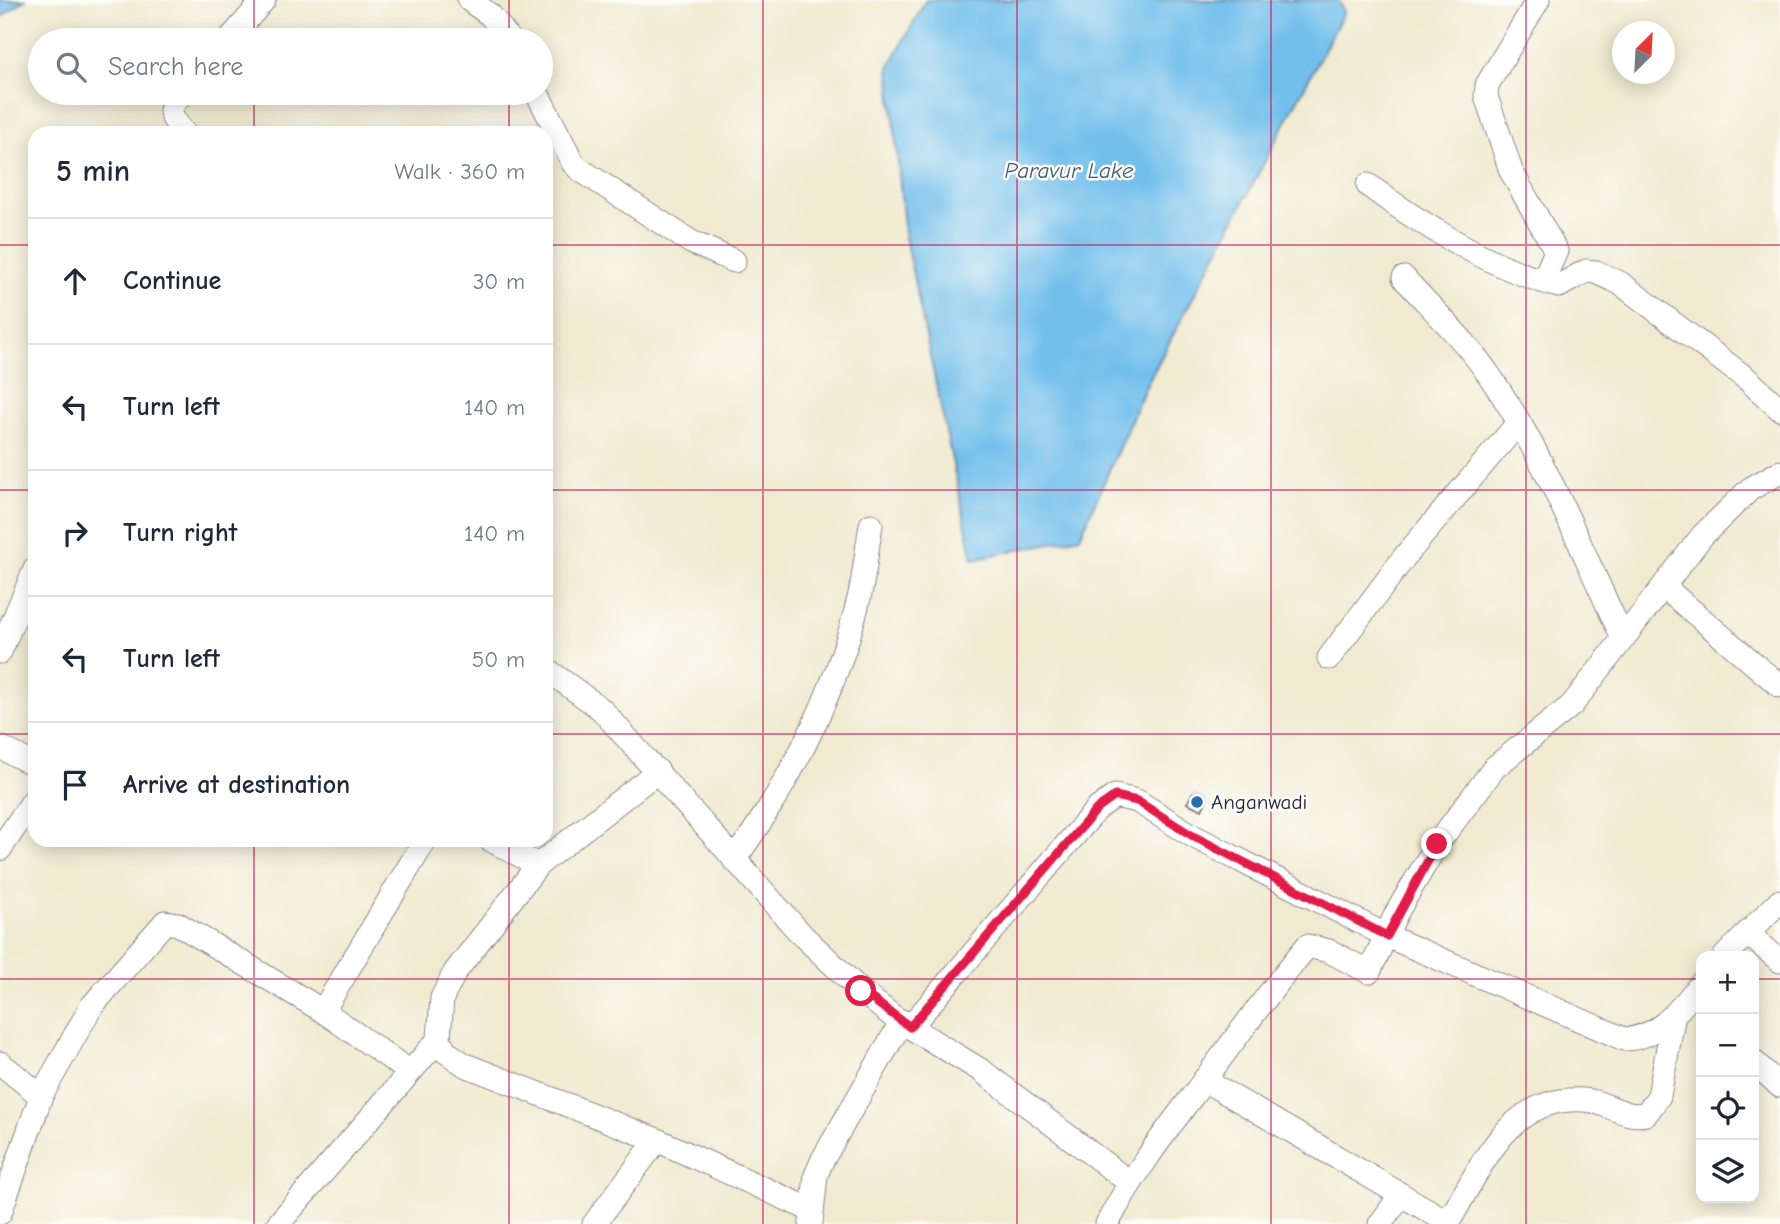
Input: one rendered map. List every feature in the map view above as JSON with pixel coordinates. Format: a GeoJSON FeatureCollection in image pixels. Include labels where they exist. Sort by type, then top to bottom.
{"type":"FeatureCollection","features":[{"type":"Feature","properties":{"kind":"street"},"geometry":{"type":"LineString","coordinates":[[240,28],[264,0]]}},
{"type":"Feature","properties":{"kind":"street"},"geometry":{"type":"LineString","coordinates":[[469,0],[490,15],[500,28]]}},
{"type":"Feature","properties":{"kind":"street"},"geometry":{"type":"LineString","coordinates":[[1538,0],[1487,85],[1486,96],[1511,171],[1556,251],[1543,281]]}},
{"type":"Feature","properties":{"kind":"street"},"geometry":{"type":"LineString","coordinates":[[172,105],[170,114],[179,126]]}},
{"type":"Feature","properties":{"kind":"street"},"geometry":{"type":"LineString","coordinates":[[543,105],[573,163],[579,169],[691,242],[734,261]]}},
{"type":"Feature","properties":{"kind":"street"},"geometry":{"type":"LineString","coordinates":[[1368,185],[1406,214],[1516,271],[1559,286],[1586,271],[1596,272],[1620,283],[1747,379],[1780,409]]}},
{"type":"Feature","properties":{"kind":"street"},"geometry":{"type":"LineString","coordinates":[[1404,278],[1487,372],[1519,422],[1623,638]]}},
{"type":"Feature","properties":{"kind":"street"},"geometry":{"type":"LineString","coordinates":[[1328,658],[1406,555],[1519,422]]}},
{"type":"Feature","properties":{"kind":"street"},"geometry":{"type":"LineString","coordinates":[[1107,1224],[1129,1182],[1158,1138],[1263,999],[1307,946],[1329,951],[1369,972],[1437,844],[1496,767],[1572,705],[1702,536],[1749,489],[1780,472]]}},
{"type":"Feature","properties":{"kind":"street"},"geometry":{"type":"LineString","coordinates":[[734,860],[766,813],[812,728],[852,619],[871,525]]}},
{"type":"Feature","properties":{"kind":"street"},"geometry":{"type":"LineString","coordinates":[[0,652],[28,586]]}},
{"type":"Feature","properties":{"kind":"street"},"geometry":{"type":"LineString","coordinates":[[1664,586],[1780,686]]}},
{"type":"Feature","properties":{"kind":"street"},"geometry":{"type":"LineString","coordinates":[[553,673],[601,709],[802,935],[861,991],[906,1024],[982,1071],[1129,1182]]}},
{"type":"Feature","properties":{"kind":"street"},"geometry":{"type":"LineString","coordinates":[[0,747],[28,761]]}},
{"type":"Feature","properties":{"kind":"street"},"geometry":{"type":"LineString","coordinates":[[657,771],[538,864],[455,972],[442,998],[439,1039],[446,1052],[464,1065],[657,1140],[811,1217],[816,1175],[823,1159],[906,1024],[1097,809],[1115,796],[1137,801],[1193,836],[1387,936],[1624,1039],[1638,1039],[1653,1032],[1691,1003]]}},
{"type":"Feature","properties":{"kind":"street"},"geometry":{"type":"LineString","coordinates":[[0,849],[28,808]]}},
{"type":"Feature","properties":{"kind":"street"},"geometry":{"type":"LineString","coordinates":[[323,1011],[421,847]]}},
{"type":"Feature","properties":{"kind":"street"},"geometry":{"type":"LineString","coordinates":[[505,847],[538,864]]}},
{"type":"Feature","properties":{"kind":"street"},"geometry":{"type":"LineString","coordinates":[[1730,951],[1780,901]]}},
{"type":"Feature","properties":{"kind":"street"},"geometry":{"type":"LineString","coordinates":[[0,1213],[41,1096],[91,1007],[165,922],[178,924],[323,1011],[410,1072]]}},
{"type":"Feature","properties":{"kind":"street"},"geometry":{"type":"LineString","coordinates":[[1747,933],[1780,961]]}},
{"type":"Feature","properties":{"kind":"street"},"geometry":{"type":"LineString","coordinates":[[1204,1080],[1447,1223],[1504,1133],[1525,1112],[1541,1105],[1573,1099],[1588,1100],[1630,1115],[1646,1114],[1659,1096],[1691,1003]]}},
{"type":"Feature","properties":{"kind":"street"},"geometry":{"type":"LineString","coordinates":[[278,1224],[439,1039]]}},
{"type":"Feature","properties":{"kind":"street"},"geometry":{"type":"LineString","coordinates":[[0,1063],[41,1096]]}},
{"type":"Feature","properties":{"kind":"street"},"geometry":{"type":"LineString","coordinates":[[1759,1067],[1780,1086]]}},
{"type":"Feature","properties":{"kind":"street"},"geometry":{"type":"LineString","coordinates":[[594,1224],[657,1140]]}},
{"type":"Feature","properties":{"kind":"street"},"geometry":{"type":"LineString","coordinates":[[1380,1224],[1401,1195]]}},
{"type":"Feature","properties":{"kind":"water"},"geometry":{"type":"Polygon","coordinates":[[[0,0],[25,0],[0,18],[0,0]]]}},
{"type":"Feature","properties":{"kind":"water","name":"Paravur Lake"},"geometry":{"type":"Polygon","coordinates":[[[926,0],[1338,0],[1344,12],[1145,388],[1080,537],[973,559],[905,237],[889,67],[926,0]]]}},
{"type":"Feature","properties":{"kind":"building","name":"Anganwadi"},"geometry":{"type":"Polygon","coordinates":[[[1193,793],[1207,800],[1202,810],[1187,803],[1193,793]]]}},
{"type":"Feature","properties":{"kind":"place","name":"Anganwadi"},"geometry":{"type":"Point","coordinates":[1197,802]}},
{"type":"Feature","properties":{"kind":"route"},"geometry":{"type":"LineString","coordinates":[[861,991],[910,1027],[1097,809],[1115,796],[1125,796],[1137,801],[1193,836],[1387,936],[1397,912],[1437,844]]}}]}
